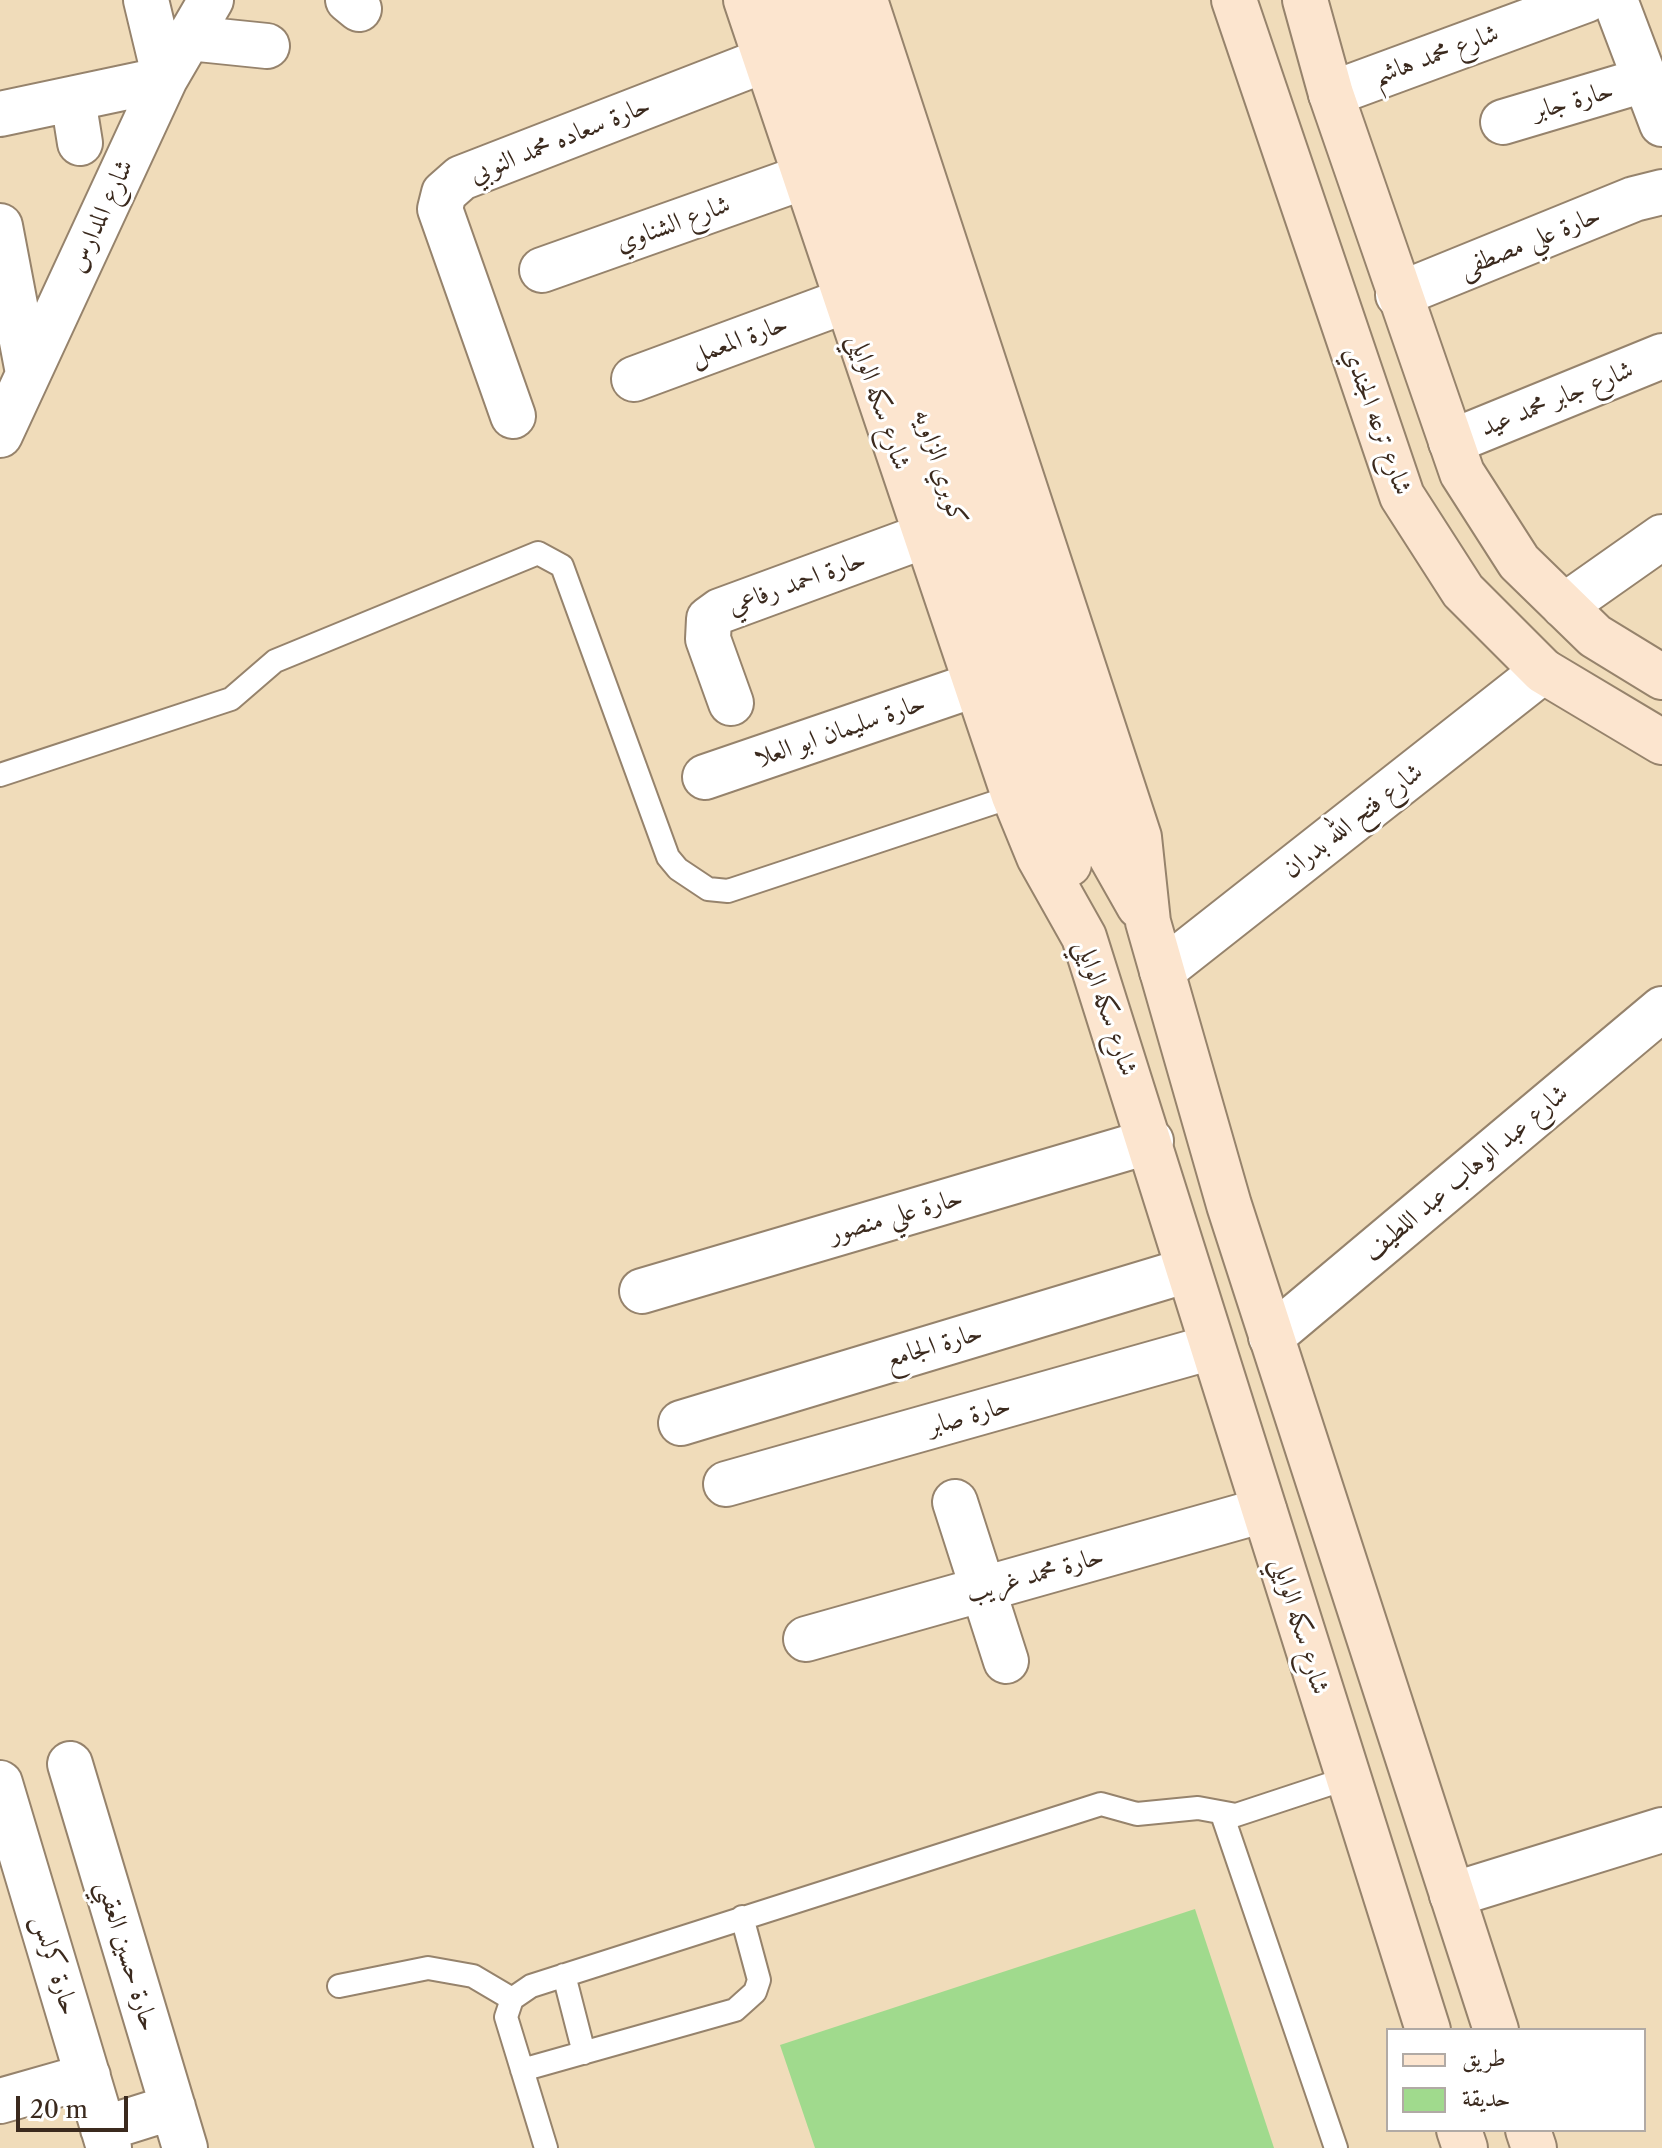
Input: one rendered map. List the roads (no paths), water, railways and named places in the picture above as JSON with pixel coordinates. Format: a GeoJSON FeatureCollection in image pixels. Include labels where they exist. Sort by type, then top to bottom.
{"type":"FeatureCollection","features":[{"type":"Feature","properties":{"kind":"main road","name":"شارع سكه الوايلي"},"geometry":{"type":"LineString","coordinates":[[746,0],[974,685],[1014,796],[1039,857],[1084,937],[1151,1141],[1188,1270],[1427,2028]]}},
{"type":"Feature","properties":{"kind":"main road","name":"كوبري الزاويه"},"geometry":{"type":"LineString","coordinates":[[786,0],[1067,854],[1084,937]]}},
{"type":"Feature","properties":{"kind":"main road","name":"كوبري الزاويه"},"geometry":{"type":"LineString","coordinates":[[827,0],[1105,846],[1148,922]]}},
{"type":"Feature","properties":{"kind":"main road"},"geometry":{"type":"LineString","coordinates":[[865,0],[1139,837],[1148,922],[1271,1337],[1495,2028]]}},
{"type":"Feature","properties":{"kind":"main road","name":"شارع ترعه الجندي"},"geometry":{"type":"LineString","coordinates":[[1234,0],[1402,496],[1463,591],[1543,671],[1662,742]]}},
{"type":"Feature","properties":{"kind":"main road"},"geometry":{"type":"LineString","coordinates":[[1305,0],[1331,94],[1462,473],[1519,562],[1595,636],[1662,677]]}},
{"type":"Feature","properties":{"kind":"street"},"geometry":{"type":"LineString","coordinates":[[0,114],[165,79],[146,0]]}},
{"type":"Feature","properties":{"kind":"street","name":"شارع المدارس"},"geometry":{"type":"LineString","coordinates":[[0,435],[165,79],[211,0]]}},
{"type":"Feature","properties":{"kind":"street","name":"شارع محمد هاشم"},"geometry":{"type":"LineString","coordinates":[[1331,94],[1586,0]]}},
{"type":"Feature","properties":{"kind":"street"},"geometry":{"type":"LineString","coordinates":[[1615,0],[1662,124]]}},
{"type":"Feature","properties":{"kind":"street"},"geometry":{"type":"LineString","coordinates":[[189,38],[267,46]]}},
{"type":"Feature","properties":{"kind":"street","name":"حارة سعاده محمد النوبي"},"geometry":{"type":"LineString","coordinates":[[513,416],[440,209],[444,193],[461,178],[765,60]]}},
{"type":"Feature","properties":{"kind":"street","name":"حارة جابر"},"geometry":{"type":"LineString","coordinates":[[1503,122],[1644,80]]}},
{"type":"Feature","properties":{"kind":"street"},"geometry":{"type":"LineString","coordinates":[[73,99],[80,143]]}},
{"type":"Feature","properties":{"kind":"street","name":"شارع الشناوي"},"geometry":{"type":"LineString","coordinates":[[542,270],[804,177]]}},
{"type":"Feature","properties":{"kind":"street","name":"حارة علي مصطفى"},"geometry":{"type":"LineString","coordinates":[[1398,295],[1634,199],[1662,192]]}},
{"type":"Feature","properties":{"kind":"street"},"geometry":{"type":"LineString","coordinates":[[0,226],[28,373]]}},
{"type":"Feature","properties":{"kind":"street","name":"حارة المعمل"},"geometry":{"type":"LineString","coordinates":[[634,379],[845,301]]}},
{"type":"Feature","properties":{"kind":"street","name":"شارع جابر محمد عيد"},"geometry":{"type":"LineString","coordinates":[[1451,442],[1662,356]]}},
{"type":"Feature","properties":{"kind":"street","name":"حارة احمد رفاعي"},"geometry":{"type":"LineString","coordinates":[[731,703],[708,639],[709,619],[720,611],[924,536]]}},
{"type":"Feature","properties":{"kind":"street"},"geometry":{"type":"LineString","coordinates":[[1564,606],[1662,537]]}},
{"type":"Feature","properties":{"kind":"street","name":"شارع فتح الله بدران"},"geometry":{"type":"LineString","coordinates":[[1162,971],[1543,671]]}},
{"type":"Feature","properties":{"kind":"street","name":"حارة سليمان ابو العلا"},"geometry":{"type":"LineString","coordinates":[[705,777],[974,685]]}},
{"type":"Feature","properties":{"kind":"street","name":"شارع عبد الوهاب عبد اللطيف"},"geometry":{"type":"LineString","coordinates":[[1271,1337],[1662,1009]]}},
{"type":"Feature","properties":{"kind":"street","name":"حارة علي منصور"},"geometry":{"type":"LineString","coordinates":[[642,1291],[1151,1141]]}},
{"type":"Feature","properties":{"kind":"street","name":"حارة الجامع"},"geometry":{"type":"LineString","coordinates":[[681,1423],[1188,1270]]}},
{"type":"Feature","properties":{"kind":"street","name":"حارة صابر"},"geometry":{"type":"LineString","coordinates":[[726,1484],[1212,1347]]}},
{"type":"Feature","properties":{"kind":"street"},"geometry":{"type":"LineString","coordinates":[[955,1502],[1006,1661]]}},
{"type":"Feature","properties":{"kind":"street","name":"حارة محمد غريب"},"geometry":{"type":"LineString","coordinates":[[806,1639],[1264,1510]]}},
{"type":"Feature","properties":{"kind":"street","name":"حارة حسين العقبي"},"geometry":{"type":"LineString","coordinates":[[70,1764],[185,2148]]}},
{"type":"Feature","properties":{"kind":"street","name":"حارة كرلس"},"geometry":{"type":"LineString","coordinates":[[0,1783],[106,2138]]}},
{"type":"Feature","properties":{"kind":"street"},"geometry":{"type":"LineString","coordinates":[[1452,1895],[1662,1830]]}},
{"type":"Feature","properties":{"kind":"street"},"geometry":{"type":"LineString","coordinates":[[0,2101],[88,2076]]}},
{"type":"Feature","properties":{"kind":"street"},"geometry":{"type":"LineString","coordinates":[[106,2138],[173,2107]]}},
{"type":"Feature","properties":{"kind":"lane"},"geometry":{"type":"LineString","coordinates":[[0,775],[231,699],[275,661],[538,553],[547,555],[562,566],[668,857],[678,869],[708,889],[728,891],[1014,796]]}},
{"type":"Feature","properties":{"kind":"lane"},"geometry":{"type":"LineString","coordinates":[[546,2148],[506,2017],[512,1999],[531,1986],[1101,1804],[1137,1814],[1198,1808],[1236,1815],[1348,1778]]}},
{"type":"Feature","properties":{"kind":"lane"},"geometry":{"type":"LineString","coordinates":[[1222,1814],[1336,2148]]}},
{"type":"Feature","properties":{"kind":"lane"},"geometry":{"type":"LineString","coordinates":[[522,2070],[735,2010],[746,2002],[759,1980],[742,1917]]}},
{"type":"Feature","properties":{"kind":"lane"},"geometry":{"type":"LineString","coordinates":[[339,1986],[428,1968],[473,1976],[512,1999]]}},
{"type":"Feature","properties":{"kind":"lane"},"geometry":{"type":"LineString","coordinates":[[564,1975],[584,2053]]}}]}
